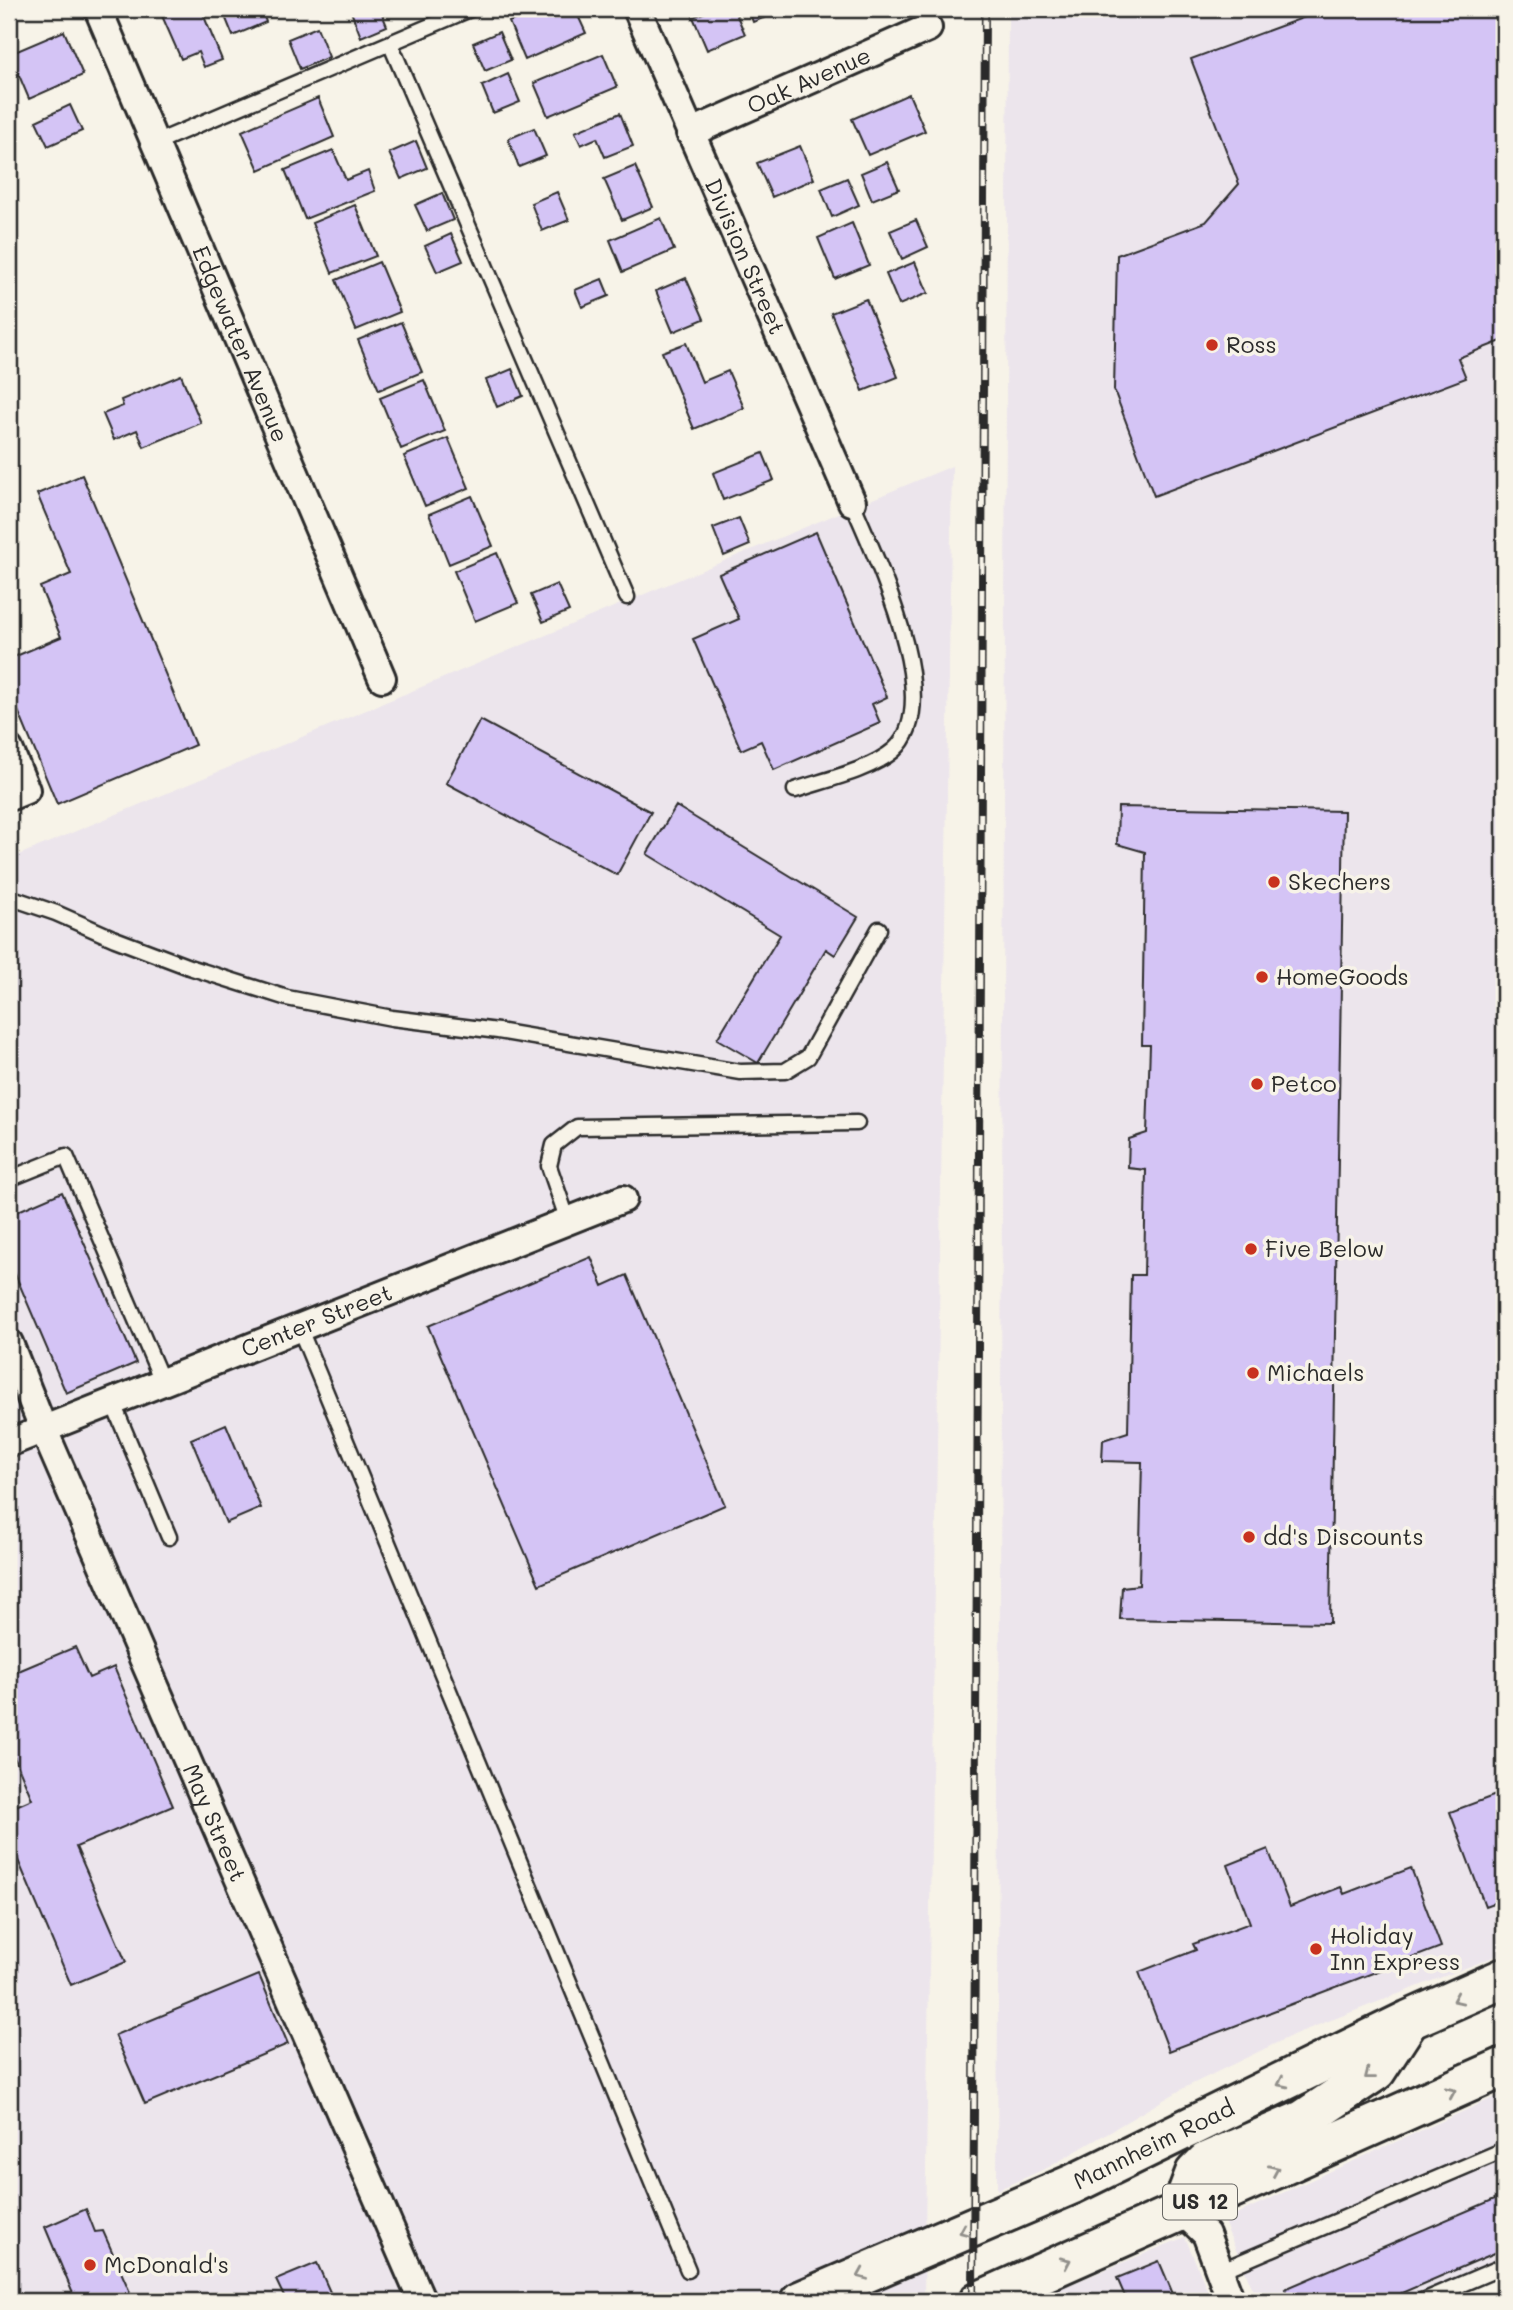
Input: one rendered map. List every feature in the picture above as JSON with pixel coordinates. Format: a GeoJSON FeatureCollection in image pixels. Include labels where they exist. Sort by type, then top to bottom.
{"type":"FeatureCollection","features":[{"type":"Feature","properties":{"kind":"main road","name":"Mannheim Road"},"geometry":{"type":"LineString","coordinates":[[800,2301],[1073,2184],[1409,2020],[1504,1979]]}},
{"type":"Feature","properties":{"kind":"main road"},"geometry":{"type":"LineString","coordinates":[[1181,2210],[1195,2173],[1206,2162],[1303,2120],[1376,2071],[1409,2020]]}},
{"type":"Feature","properties":{"kind":"main road","name":"US 12"},"geometry":{"type":"LineString","coordinates":[[979,2301],[1504,2067]]}},
{"type":"Feature","properties":{"kind":"street","name":"Edgewater Avenue"},"geometry":{"type":"LineString","coordinates":[[98,9],[382,678]]}},
{"type":"Feature","properties":{"kind":"street","name":"Division Street"},"geometry":{"type":"LineString","coordinates":[[637,9],[852,502]]}},
{"type":"Feature","properties":{"kind":"street","name":"Oak Avenue"},"geometry":{"type":"LineString","coordinates":[[690,133],[928,28]]}},
{"type":"Feature","properties":{"kind":"street"},"geometry":{"type":"LineString","coordinates":[[9,749],[17,793]]}},
{"type":"Feature","properties":{"kind":"street","name":"Center Street"},"geometry":{"type":"LineString","coordinates":[[9,1443],[622,1199]]}},
{"type":"Feature","properties":{"kind":"street","name":"May Street"},"geometry":{"type":"LineString","coordinates":[[9,1343],[43,1428],[422,2301]]}},
{"type":"Feature","properties":{"kind":"street"},"geometry":{"type":"LineString","coordinates":[[1181,2210],[1206,2234],[1231,2301]]}},
{"type":"Feature","properties":{"kind":"lane"},"geometry":{"type":"LineString","coordinates":[[155,143],[470,9]]}},
{"type":"Feature","properties":{"kind":"lane"},"geometry":{"type":"LineString","coordinates":[[390,43],[627,597]]}},
{"type":"Feature","properties":{"kind":"lane"},"geometry":{"type":"LineString","coordinates":[[795,789],[882,759],[905,737],[910,723],[912,686],[904,635],[852,502]]}},
{"type":"Feature","properties":{"kind":"lane"},"geometry":{"type":"LineString","coordinates":[[9,897],[56,913],[189,967],[287,998],[392,1018],[510,1033],[740,1072],[785,1071],[808,1057],[879,929]]}},
{"type":"Feature","properties":{"kind":"lane"},"geometry":{"type":"LineString","coordinates":[[568,1221],[549,1166],[554,1145],[577,1127],[858,1123]]}},
{"type":"Feature","properties":{"kind":"lane"},"geometry":{"type":"LineString","coordinates":[[9,1180],[66,1156],[162,1381]]}},
{"type":"Feature","properties":{"kind":"lane"},"geometry":{"type":"LineString","coordinates":[[299,1327],[688,2270]]}},
{"type":"Feature","properties":{"kind":"lane"},"geometry":{"type":"LineString","coordinates":[[112,1401],[169,1537]]}},
{"type":"Feature","properties":{"kind":"lane"},"geometry":{"type":"LineString","coordinates":[[1220,2271],[1504,2150]]}},
{"type":"Feature","properties":{"kind":"lane"},"geometry":{"type":"LineString","coordinates":[[1422,2301],[1504,2266]]}},
{"type":"Feature","properties":{"kind":"shaded area"},"geometry":{"type":"Polygon","coordinates":[[[1008,9],[1504,9],[1504,1953],[1295,2034],[1184,2088],[1049,2167],[997,2190],[1008,9]]]}},
{"type":"Feature","properties":{"kind":"shaded area"},"geometry":{"type":"Polygon","coordinates":[[[952,466],[924,2301],[9,2301],[9,859],[952,466]]]}},
{"type":"Feature","properties":{"kind":"shaded area"},"geometry":{"type":"Polygon","coordinates":[[[1504,2093],[1504,2263],[1411,2301],[1258,2301],[1223,2220],[1504,2093]]]}},
{"type":"Feature","properties":{"kind":"shaded area"},"geometry":{"type":"Polygon","coordinates":[[[1185,2237],[1212,2301],[1037,2301],[1037,2298],[1185,2237]]]}},
{"type":"Feature","properties":{"kind":"building"},"geometry":{"type":"Polygon","coordinates":[[[159,9],[201,9],[222,60],[204,67],[198,52],[181,59],[159,9]]]}},
{"type":"Feature","properties":{"kind":"building"},"geometry":{"type":"Polygon","coordinates":[[[222,9],[261,9],[266,22],[233,36],[222,9]]]}},
{"type":"Feature","properties":{"kind":"building"},"geometry":{"type":"Polygon","coordinates":[[[350,9],[380,9],[387,26],[361,37],[350,9]]]}},
{"type":"Feature","properties":{"kind":"building"},"geometry":{"type":"Polygon","coordinates":[[[538,9],[575,9],[586,33],[525,60],[509,22],[538,9]]]}},
{"type":"Feature","properties":{"kind":"building"},"geometry":{"type":"Polygon","coordinates":[[[705,9],[734,9],[745,34],[707,50],[693,17],[706,12],[705,9]]]}},
{"type":"Feature","properties":{"kind":"building"},"geometry":{"type":"Polygon","coordinates":[[[748,9],[787,9],[753,22],[748,9]]]}},
{"type":"Feature","properties":{"kind":"building"},"geometry":{"type":"Polygon","coordinates":[[[1305,9],[1504,9],[1504,340],[1458,358],[1466,378],[1154,496],[1114,390],[1117,255],[1206,222],[1239,184],[1191,59],[1308,16],[1305,9]]]}},
{"type":"Feature","properties":{"kind":"building"},"geometry":{"type":"Polygon","coordinates":[[[317,27],[329,57],[300,69],[288,39],[317,27]]]}},
{"type":"Feature","properties":{"kind":"building"},"geometry":{"type":"Polygon","coordinates":[[[64,31],[83,75],[29,99],[10,54],[64,31]]]}},
{"type":"Feature","properties":{"kind":"building"},"geometry":{"type":"Polygon","coordinates":[[[499,32],[511,60],[485,71],[473,43],[499,32]]]}},
{"type":"Feature","properties":{"kind":"building"},"geometry":{"type":"Polygon","coordinates":[[[603,54],[617,87],[548,116],[534,83],[603,54]]]}},
{"type":"Feature","properties":{"kind":"building"},"geometry":{"type":"Polygon","coordinates":[[[508,74],[520,102],[493,113],[482,86],[508,74]]]}},
{"type":"Feature","properties":{"kind":"building"},"geometry":{"type":"Polygon","coordinates":[[[909,94],[925,131],[868,155],[852,119],[909,94]]]}},
{"type":"Feature","properties":{"kind":"building"},"geometry":{"type":"Polygon","coordinates":[[[318,98],[334,137],[259,170],[242,131],[318,98]]]}},
{"type":"Feature","properties":{"kind":"building"},"geometry":{"type":"Polygon","coordinates":[[[70,105],[82,131],[48,146],[36,121],[70,105]]]}},
{"type":"Feature","properties":{"kind":"building"},"geometry":{"type":"Polygon","coordinates":[[[620,113],[633,146],[605,157],[597,138],[581,145],[575,132],[620,113]]]}},
{"type":"Feature","properties":{"kind":"building"},"geometry":{"type":"Polygon","coordinates":[[[534,128],[546,156],[519,167],[508,139],[534,128]]]}},
{"type":"Feature","properties":{"kind":"building"},"geometry":{"type":"Polygon","coordinates":[[[416,141],[427,168],[401,179],[389,153],[416,141]]]}},
{"type":"Feature","properties":{"kind":"building"},"geometry":{"type":"Polygon","coordinates":[[[800,146],[814,179],[772,197],[757,163],[800,146]]]}},
{"type":"Feature","properties":{"kind":"building"},"geometry":{"type":"Polygon","coordinates":[[[333,150],[346,180],[368,171],[375,191],[305,219],[285,170],[333,150]]]}},
{"type":"Feature","properties":{"kind":"building"},"geometry":{"type":"Polygon","coordinates":[[[887,162],[899,189],[872,200],[861,173],[887,162]]]}},
{"type":"Feature","properties":{"kind":"building"},"geometry":{"type":"Polygon","coordinates":[[[635,166],[653,207],[622,220],[604,179],[635,166]]]}},
{"type":"Feature","properties":{"kind":"building"},"geometry":{"type":"Polygon","coordinates":[[[847,178],[859,205],[832,217],[821,189],[847,178]]]}},
{"type":"Feature","properties":{"kind":"building"},"geometry":{"type":"Polygon","coordinates":[[[557,192],[569,220],[542,231],[531,203],[557,192]]]}},
{"type":"Feature","properties":{"kind":"building"},"geometry":{"type":"Polygon","coordinates":[[[442,193],[453,220],[427,231],[415,205],[442,193]]]}},
{"type":"Feature","properties":{"kind":"building"},"geometry":{"type":"Polygon","coordinates":[[[355,205],[376,256],[332,273],[312,223],[355,205]]]}},
{"type":"Feature","properties":{"kind":"building"},"geometry":{"type":"Polygon","coordinates":[[[661,218],[674,250],[623,272],[610,240],[661,218]]]}},
{"type":"Feature","properties":{"kind":"building"},"geometry":{"type":"Polygon","coordinates":[[[916,220],[928,247],[902,259],[890,231],[916,220]]]}},
{"type":"Feature","properties":{"kind":"building"},"geometry":{"type":"Polygon","coordinates":[[[852,223],[869,265],[835,279],[818,238],[852,223]]]}},
{"type":"Feature","properties":{"kind":"building"},"geometry":{"type":"Polygon","coordinates":[[[451,234],[463,261],[437,272],[425,246],[451,234]]]}},
{"type":"Feature","properties":{"kind":"building"},"geometry":{"type":"Polygon","coordinates":[[[379,262],[400,312],[356,330],[336,280],[379,262]]]}},
{"type":"Feature","properties":{"kind":"building"},"geometry":{"type":"Polygon","coordinates":[[[915,262],[928,293],[899,305],[886,274],[915,262]]]}},
{"type":"Feature","properties":{"kind":"building"},"geometry":{"type":"Polygon","coordinates":[[[686,278],[704,319],[673,332],[656,291],[686,278]]]}},
{"type":"Feature","properties":{"kind":"building"},"geometry":{"type":"Polygon","coordinates":[[[602,279],[609,296],[582,307],[575,290],[602,279]]]}},
{"type":"Feature","properties":{"kind":"building"},"geometry":{"type":"Polygon","coordinates":[[[866,299],[898,377],[863,391],[831,313],[866,299]]]}},
{"type":"Feature","properties":{"kind":"building"},"geometry":{"type":"Polygon","coordinates":[[[401,322],[422,372],[379,390],[358,340],[401,322]]]}},
{"type":"Feature","properties":{"kind":"building"},"geometry":{"type":"Polygon","coordinates":[[[686,343],[702,382],[728,371],[744,408],[694,429],[662,352],[686,343]]]}},
{"type":"Feature","properties":{"kind":"building"},"geometry":{"type":"Polygon","coordinates":[[[512,369],[523,396],[497,407],[486,380],[512,369]]]}},
{"type":"Feature","properties":{"kind":"building"},"geometry":{"type":"Polygon","coordinates":[[[181,375],[201,423],[144,447],[137,430],[114,440],[103,414],[123,406],[121,400],[181,375]]]}},
{"type":"Feature","properties":{"kind":"building"},"geometry":{"type":"Polygon","coordinates":[[[424,380],[445,431],[401,449],[380,398],[424,380]]]}},
{"type":"Feature","properties":{"kind":"building"},"geometry":{"type":"Polygon","coordinates":[[[448,438],[469,488],[425,506],[404,456],[448,438]]]}},
{"type":"Feature","properties":{"kind":"building"},"geometry":{"type":"Polygon","coordinates":[[[763,453],[774,480],[723,500],[713,473],[763,453]]]}},
{"type":"Feature","properties":{"kind":"building"},"geometry":{"type":"Polygon","coordinates":[[[82,475],[195,745],[57,804],[9,689],[9,659],[61,637],[40,587],[71,574],[37,494],[82,475]]]}},
{"type":"Feature","properties":{"kind":"building"},"geometry":{"type":"Polygon","coordinates":[[[472,496],[493,546],[449,564],[429,514],[472,496]]]}},
{"type":"Feature","properties":{"kind":"building"},"geometry":{"type":"Polygon","coordinates":[[[739,518],[750,545],[724,556],[713,528],[739,518]]]}},
{"type":"Feature","properties":{"kind":"building"},"geometry":{"type":"Polygon","coordinates":[[[816,532],[887,697],[872,704],[880,723],[774,770],[761,741],[741,750],[693,639],[739,619],[719,574],[816,532]]]}},
{"type":"Feature","properties":{"kind":"building"},"geometry":{"type":"Polygon","coordinates":[[[497,553],[518,603],[475,621],[454,571],[497,553]]]}},
{"type":"Feature","properties":{"kind":"building"},"geometry":{"type":"Polygon","coordinates":[[[557,584],[569,611],[543,622],[531,595],[557,584]]]}},
{"type":"Feature","properties":{"kind":"building"},"geometry":{"type":"Polygon","coordinates":[[[480,720],[651,812],[617,875],[446,783],[480,720]]]}},
{"type":"Feature","properties":{"kind":"building"},"geometry":{"type":"Polygon","coordinates":[[[676,806],[858,917],[835,955],[826,949],[758,1063],[717,1039],[780,935],[647,854],[676,806]]]}},
{"type":"Feature","properties":{"kind":"building"},"geometry":{"type":"Polygon","coordinates":[[[1118,807],[1344,811],[1330,1623],[1120,1619],[1122,1587],[1139,1585],[1142,1462],[1102,1461],[1103,1440],[1128,1432],[1131,1275],[1144,1275],[1146,1170],[1128,1168],[1129,1139],[1147,1133],[1150,1045],[1142,1045],[1145,852],[1117,844],[1118,807]]]}},
{"type":"Feature","properties":{"kind":"building"},"geometry":{"type":"Polygon","coordinates":[[[62,1192],[136,1363],[66,1393],[9,1260],[9,1215],[62,1192]]]}},
{"type":"Feature","properties":{"kind":"building"},"geometry":{"type":"Polygon","coordinates":[[[591,1257],[603,1286],[627,1275],[725,1505],[539,1585],[428,1326],[591,1257]]]}},
{"type":"Feature","properties":{"kind":"building"},"geometry":{"type":"Polygon","coordinates":[[[226,1424],[261,1508],[226,1523],[191,1439],[226,1424]]]}},
{"type":"Feature","properties":{"kind":"building"},"geometry":{"type":"Polygon","coordinates":[[[75,1647],[89,1678],[114,1667],[173,1806],[76,1847],[126,1962],[71,1985],[9,1839],[9,1809],[32,1799],[9,1745],[9,1675],[75,1647]]]}},
{"type":"Feature","properties":{"kind":"building"},"geometry":{"type":"Polygon","coordinates":[[[1504,1792],[1504,1899],[1485,1906],[1450,1812],[1504,1792]]]}},
{"type":"Feature","properties":{"kind":"building","name":"Holiday Inn Express"},"geometry":{"type":"Polygon","coordinates":[[[1268,1849],[1290,1907],[1341,1887],[1344,1894],[1411,1868],[1441,1947],[1169,2051],[1139,1972],[1196,1950],[1193,1944],[1250,1923],[1228,1865],[1268,1849]]]}},
{"type":"Feature","properties":{"kind":"building"},"geometry":{"type":"Polygon","coordinates":[[[259,1975],[288,2044],[145,2104],[115,2035],[259,1975]]]}},
{"type":"Feature","properties":{"kind":"building"},"geometry":{"type":"Polygon","coordinates":[[[1504,2195],[1504,2249],[1383,2301],[1290,2301],[1285,2289],[1504,2195]]]}},
{"type":"Feature","properties":{"kind":"building","name":"McDonald's"},"geometry":{"type":"Polygon","coordinates":[[[86,2209],[95,2232],[103,2231],[133,2299],[76,2301],[45,2227],[86,2209]]]}},
{"type":"Feature","properties":{"kind":"building"},"geometry":{"type":"Polygon","coordinates":[[[1159,2261],[1176,2301],[1127,2301],[1117,2278],[1159,2261]]]}},
{"type":"Feature","properties":{"kind":"building"},"geometry":{"type":"Polygon","coordinates":[[[317,2263],[334,2301],[286,2301],[276,2280],[317,2263]]]}},
{"type":"Feature","properties":{"kind":"railway"},"geometry":{"type":"LineString","coordinates":[[973,2301],[985,9]]}},
{"type":"Feature","properties":{"kind":"place","name":"Ross"},"geometry":{"type":"Point","coordinates":[1212,345]}},
{"type":"Feature","properties":{"kind":"place","name":"Skechers"},"geometry":{"type":"Point","coordinates":[1274,882]}},
{"type":"Feature","properties":{"kind":"place","name":"HomeGoods"},"geometry":{"type":"Point","coordinates":[1262,977]}},
{"type":"Feature","properties":{"kind":"place","name":"Petco"},"geometry":{"type":"Point","coordinates":[1257,1084]}},
{"type":"Feature","properties":{"kind":"place","name":"Five Below"},"geometry":{"type":"Point","coordinates":[1251,1249]}},
{"type":"Feature","properties":{"kind":"place","name":"Michaels"},"geometry":{"type":"Point","coordinates":[1253,1373]}},
{"type":"Feature","properties":{"kind":"place","name":"dd's Discounts"},"geometry":{"type":"Point","coordinates":[1249,1537]}},
{"type":"Feature","properties":{"kind":"place","name":"Holiday Inn Express"},"geometry":{"type":"Point","coordinates":[1316,1949]}},
{"type":"Feature","properties":{"kind":"place","name":"McDonald's"},"geometry":{"type":"Point","coordinates":[90,2265]}}]}
